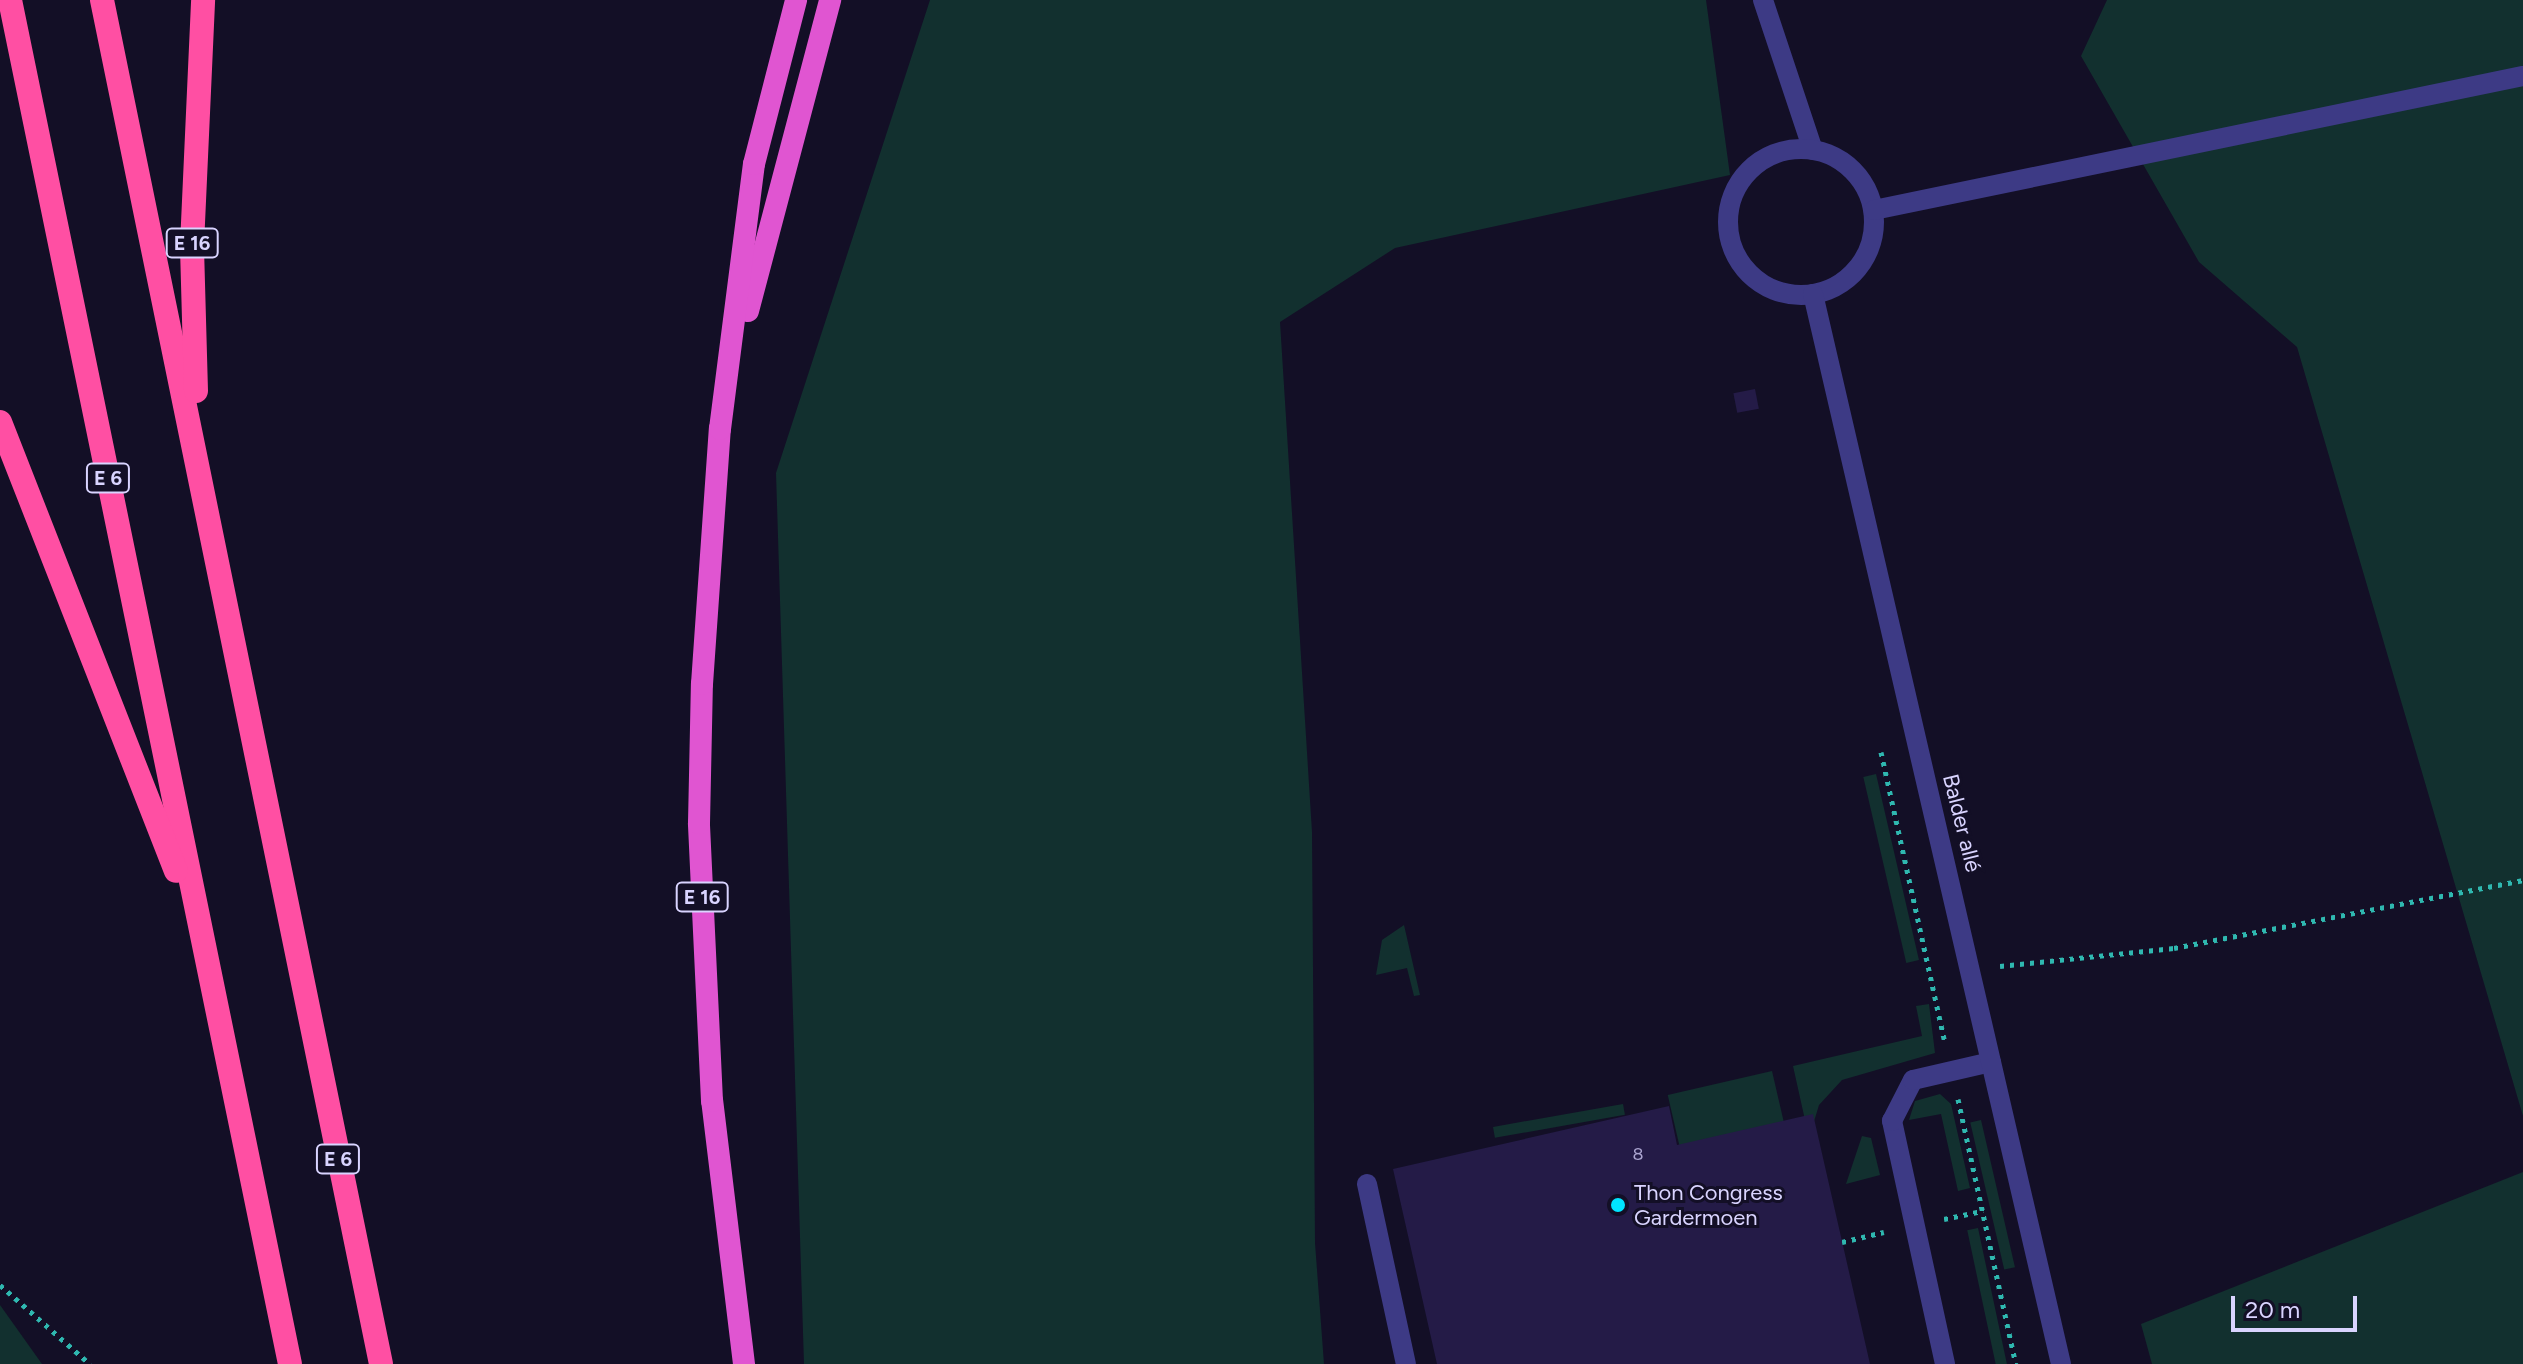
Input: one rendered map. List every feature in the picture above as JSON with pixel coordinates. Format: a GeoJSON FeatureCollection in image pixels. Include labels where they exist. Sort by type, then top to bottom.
{"type":"FeatureCollection","features":[{"type":"Feature","properties":{"kind":"highway","name":"E 6"},"geometry":{"type":"LineString","coordinates":[[10,0],[290,1364]]}},
{"type":"Feature","properties":{"kind":"highway","name":"E 6"},"geometry":{"type":"LineString","coordinates":[[102,0],[381,1364]]}},
{"type":"Feature","properties":{"kind":"highway","name":"E 16"},"geometry":{"type":"LineString","coordinates":[[203,0],[192,245],[203,485]]}},
{"type":"Feature","properties":{"kind":"highway","name":"E 16"},"geometry":{"type":"LineString","coordinates":[[744,1364],[712,1101],[699,823],[720,429],[754,164],[796,0]]}},
{"type":"Feature","properties":{"kind":"highway","name":"E 16"},"geometry":{"type":"LineString","coordinates":[[720,429],[781,168],[830,0]]}},
{"type":"Feature","properties":{"kind":"highway"},"geometry":{"type":"LineString","coordinates":[[0,422],[206,956]]}},
{"type":"Feature","properties":{"kind":"street"},"geometry":{"type":"LineString","coordinates":[[1763,0],[1813,150]]}},
{"type":"Feature","properties":{"kind":"street"},"geometry":{"type":"LineString","coordinates":[[1874,210],[2523,76]]}},
{"type":"Feature","properties":{"kind":"street"},"geometry":{"type":"LineString","coordinates":[[1813,150],[1851,167],[1874,210],[1866,258],[1851,277],[1813,294],[1763,285],[1733,249],[1728,226],[1741,180],[1758,162],[1781,151],[1813,150]]}},
{"type":"Feature","properties":{"kind":"street","name":"Balder allé"},"geometry":{"type":"LineString","coordinates":[[1813,294],[2061,1364]]}},
{"type":"Feature","properties":{"kind":"street"},"geometry":{"type":"LineString","coordinates":[[1945,1364],[1892,1121],[1913,1080],[1991,1062]]}},
{"type":"Feature","properties":{"kind":"street"},"geometry":{"type":"LineString","coordinates":[[1367,1184],[1406,1364]]}},
{"type":"Feature","properties":{"kind":"path"},"geometry":{"type":"LineString","coordinates":[[1971,969],[2174,948],[2523,880]]}},
{"type":"Feature","properties":{"kind":"path"},"geometry":{"type":"LineString","coordinates":[[0,1285],[90,1364]]}},
{"type":"Feature","properties":{"kind":"green space"},"geometry":{"type":"Polygon","coordinates":[[[930,0],[1706,0],[1730,175],[1395,248],[1280,322],[1312,832],[1315,1243],[1324,1364],[804,1364],[776,473],[930,0]]]}},
{"type":"Feature","properties":{"kind":"green space"},"geometry":{"type":"Polygon","coordinates":[[[2107,0],[2523,0],[2523,1116],[2297,347],[2199,262],[2081,56],[2107,0]]]}},
{"type":"Feature","properties":{"kind":"green space"},"geometry":{"type":"Polygon","coordinates":[[[1876,774],[1919,960],[1906,963],[1863,777],[1876,774]]]}},
{"type":"Feature","properties":{"kind":"green space"},"geometry":{"type":"Polygon","coordinates":[[[1404,925],[1420,995],[1414,996],[1407,968],[1376,975],[1382,940],[1404,925]]]}},
{"type":"Feature","properties":{"kind":"green space"},"geometry":{"type":"Polygon","coordinates":[[[1929,1004],[1935,1053],[1842,1080],[1819,1105],[1809,1138],[1793,1066],[1922,1036],[1916,1006],[1929,1004]]]}},
{"type":"Feature","properties":{"kind":"green space"},"geometry":{"type":"Polygon","coordinates":[[[1772,1071],[1784,1124],[1680,1148],[1668,1095],[1772,1071]]]}},
{"type":"Feature","properties":{"kind":"green space"},"geometry":{"type":"Polygon","coordinates":[[[1940,1094],[1951,1104],[1970,1188],[1958,1191],[1941,1114],[1909,1120],[1915,1101],[1940,1094]]]}},
{"type":"Feature","properties":{"kind":"green space"},"geometry":{"type":"Polygon","coordinates":[[[1623,1104],[1625,1115],[1495,1138],[1493,1127],[1623,1104]]]}},
{"type":"Feature","properties":{"kind":"green space"},"geometry":{"type":"Polygon","coordinates":[[[1981,1120],[2015,1267],[2004,1270],[1970,1122],[1981,1120]]]}},
{"type":"Feature","properties":{"kind":"green space"},"geometry":{"type":"Polygon","coordinates":[[[1862,1136],[1871,1138],[1880,1175],[1846,1184],[1862,1136]]]}},
{"type":"Feature","properties":{"kind":"green space"},"geometry":{"type":"Polygon","coordinates":[[[2523,1172],[2523,1364],[2152,1364],[2141,1324],[2523,1172]]]}},
{"type":"Feature","properties":{"kind":"green space"},"geometry":{"type":"Polygon","coordinates":[[[1978,1228],[2007,1364],[1996,1364],[1967,1230],[1978,1228]]]}},
{"type":"Feature","properties":{"kind":"green space"},"geometry":{"type":"Polygon","coordinates":[[[0,1305],[42,1364],[0,1364],[0,1305]]]}},
{"type":"Feature","properties":{"kind":"building"},"geometry":{"type":"Polygon","coordinates":[[[1755,389],[1759,409],[1737,413],[1733,393],[1755,389]]]}},
{"type":"Feature","properties":{"kind":"building","name":"Thon Congress Gardermoen"},"geometry":{"type":"Polygon","coordinates":[[[1669,1106],[1677,1145],[1813,1114],[1870,1364],[1437,1364],[1393,1169],[1669,1106]]]}},
{"type":"Feature","properties":{"kind":"place","name":"Thon Congress Gardermoen"},"geometry":{"type":"Point","coordinates":[1618,1205]}}]}
